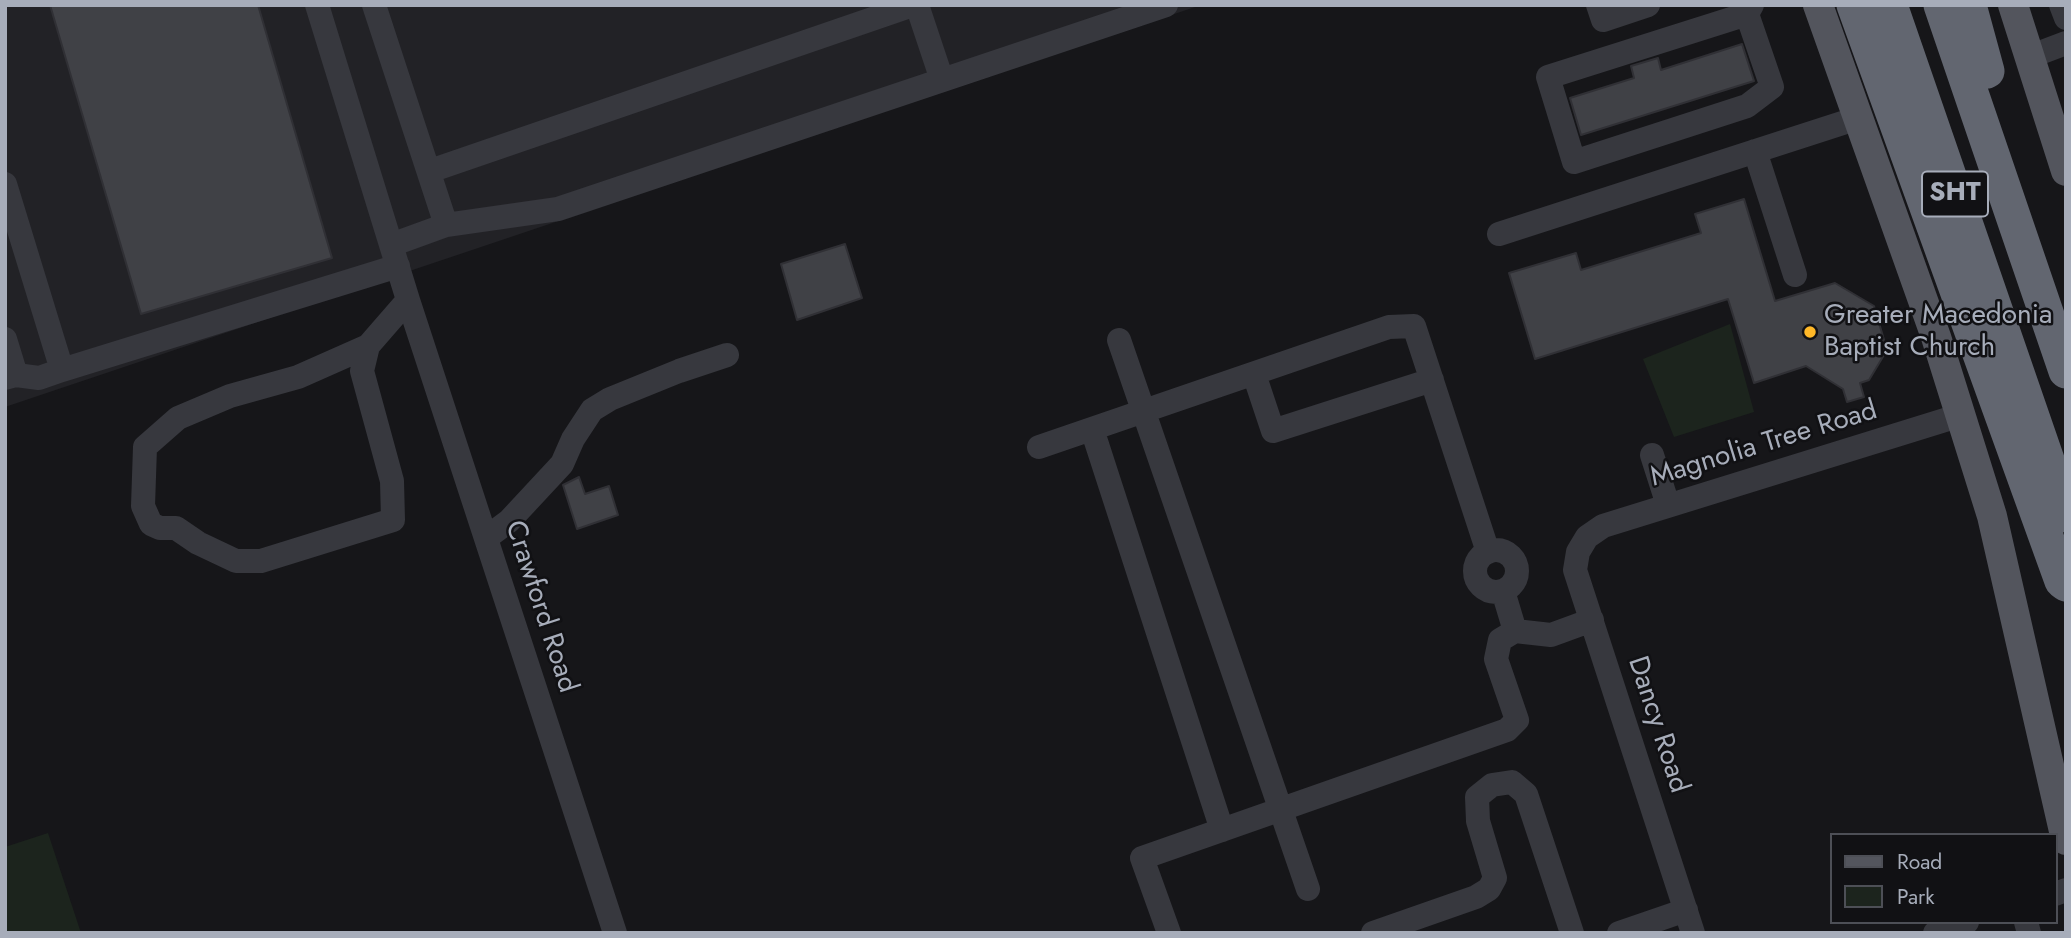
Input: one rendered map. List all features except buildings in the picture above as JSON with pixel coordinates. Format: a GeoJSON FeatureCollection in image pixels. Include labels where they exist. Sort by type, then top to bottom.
{"type":"FeatureCollection","features":[{"type":"Feature","properties":{"kind":"highway"},"geometry":{"type":"LineString","coordinates":[[1854,5],[2062,581],[2066,584]]}},
{"type":"Feature","properties":{"kind":"highway","name":"SHT"},"geometry":{"type":"LineString","coordinates":[[1890,5],[2066,515]]}},
{"type":"Feature","properties":{"kind":"highway","name":"SHT"},"geometry":{"type":"LineString","coordinates":[[1941,5],[1988,136],[2066,371]]}},
{"type":"Feature","properties":{"kind":"highway"},"geometry":{"type":"LineString","coordinates":[[1969,5],[2000,118],[1988,136]]}},
{"type":"Feature","properties":{"kind":"main road"},"geometry":{"type":"LineString","coordinates":[[1818,5],[1936,337],[1992,516],[2020,626],[2066,840]]}},
{"type":"Feature","properties":{"kind":"main road"},"geometry":{"type":"LineString","coordinates":[[2013,5],[2063,155]]}},
{"type":"Feature","properties":{"kind":"street","name":"Crawford Road"},"geometry":{"type":"LineString","coordinates":[[317,5],[408,300],[615,933]]}},
{"type":"Feature","properties":{"kind":"street"},"geometry":{"type":"LineString","coordinates":[[374,5],[446,225]]}},
{"type":"Feature","properties":{"kind":"street"},"geometry":{"type":"LineString","coordinates":[[430,171],[915,5],[943,80]]}},
{"type":"Feature","properties":{"kind":"street"},"geometry":{"type":"LineString","coordinates":[[5,339],[11,376],[39,378],[395,255],[446,225],[558,209],[1166,5]]}},
{"type":"Feature","properties":{"kind":"street"},"geometry":{"type":"LineString","coordinates":[[1598,5],[1603,20],[1648,5]]}},
{"type":"Feature","properties":{"kind":"street"},"geometry":{"type":"LineString","coordinates":[[2061,5],[2066,18]]}},
{"type":"Feature","properties":{"kind":"street"},"geometry":{"type":"LineString","coordinates":[[1749,10],[1772,86],[1747,106],[1574,162],[1548,77],[1749,10]]}},
{"type":"Feature","properties":{"kind":"street"},"geometry":{"type":"LineString","coordinates":[[2029,57],[2066,43]]}},
{"type":"Feature","properties":{"kind":"street"},"geometry":{"type":"LineString","coordinates":[[1499,234],[1858,118]]}},
{"type":"Feature","properties":{"kind":"street"},"geometry":{"type":"LineString","coordinates":[[1755,151],[1795,275]]}},
{"type":"Feature","properties":{"kind":"street"},"geometry":{"type":"LineString","coordinates":[[5,184],[62,370]]}},
{"type":"Feature","properties":{"kind":"street"},"geometry":{"type":"LineString","coordinates":[[368,346],[362,371],[392,481],[393,520],[261,561],[236,561],[198,543],[176,528],[160,528],[150,524],[143,506],[145,447],[178,418],[230,396],[298,377],[368,346],[408,300]]}},
{"type":"Feature","properties":{"kind":"street"},"geometry":{"type":"LineString","coordinates":[[1039,447],[1389,327],[1414,326],[1488,552],[1475,568],[1478,582],[1488,591],[1503,591],[1515,632]]}},
{"type":"Feature","properties":{"kind":"street"},"geometry":{"type":"LineString","coordinates":[[1119,340],[1308,889]]}},
{"type":"Feature","properties":{"kind":"street"},"geometry":{"type":"LineString","coordinates":[[486,538],[509,521],[562,464],[573,439],[592,410],[610,399],[727,355]]}},
{"type":"Feature","properties":{"kind":"street"},"geometry":{"type":"LineString","coordinates":[[1254,373],[1273,431],[1432,380]]}},
{"type":"Feature","properties":{"kind":"street","name":"Magnolia Tree Road"},"geometry":{"type":"LineString","coordinates":[[1587,537],[1603,526],[1961,415]]}},
{"type":"Feature","properties":{"kind":"street"},"geometry":{"type":"LineString","coordinates":[[1092,429],[1222,830]]}},
{"type":"Feature","properties":{"kind":"street"},"geometry":{"type":"LineString","coordinates":[[1652,455],[1668,505]]}},
{"type":"Feature","properties":{"kind":"street","name":"Dancy Road"},"geometry":{"type":"LineString","coordinates":[[1587,537],[1578,552],[1576,570],[1689,922]]}},
{"type":"Feature","properties":{"kind":"street"},"geometry":{"type":"LineString","coordinates":[[1169,933],[1142,858],[1507,730],[1517,720],[1496,659],[1500,640],[1515,632],[1551,635],[1592,620]]}},
{"type":"Feature","properties":{"kind":"street"},"geometry":{"type":"LineString","coordinates":[[1373,933],[1476,897],[1489,889],[1496,878],[1478,821],[1477,797],[1492,785],[1512,782],[1525,794],[1572,933]]}},
{"type":"Feature","properties":{"kind":"street"},"geometry":{"type":"LineString","coordinates":[[1619,933],[1689,922]]}},
{"type":"Feature","properties":{"kind":"street"},"geometry":{"type":"LineString","coordinates":[[1935,933],[1961,924]]}},
{"type":"Feature","properties":{"kind":"shaded area"},"geometry":{"type":"Polygon","coordinates":[[[5,5],[1201,5],[5,407],[5,5]]]}},
{"type":"Feature","properties":{"kind":"green space"},"geometry":{"type":"Polygon","coordinates":[[[1730,324],[1754,412],[1674,437],[1643,359],[1730,324]]]}},
{"type":"Feature","properties":{"kind":"green space"},"geometry":{"type":"Polygon","coordinates":[[[48,833],[81,933],[5,933],[5,847],[48,833]]]}},
{"type":"Feature","properties":{"kind":"place","name":"Greater Macedonia Baptist Church"},"geometry":{"type":"Point","coordinates":[1810,332]}}]}
